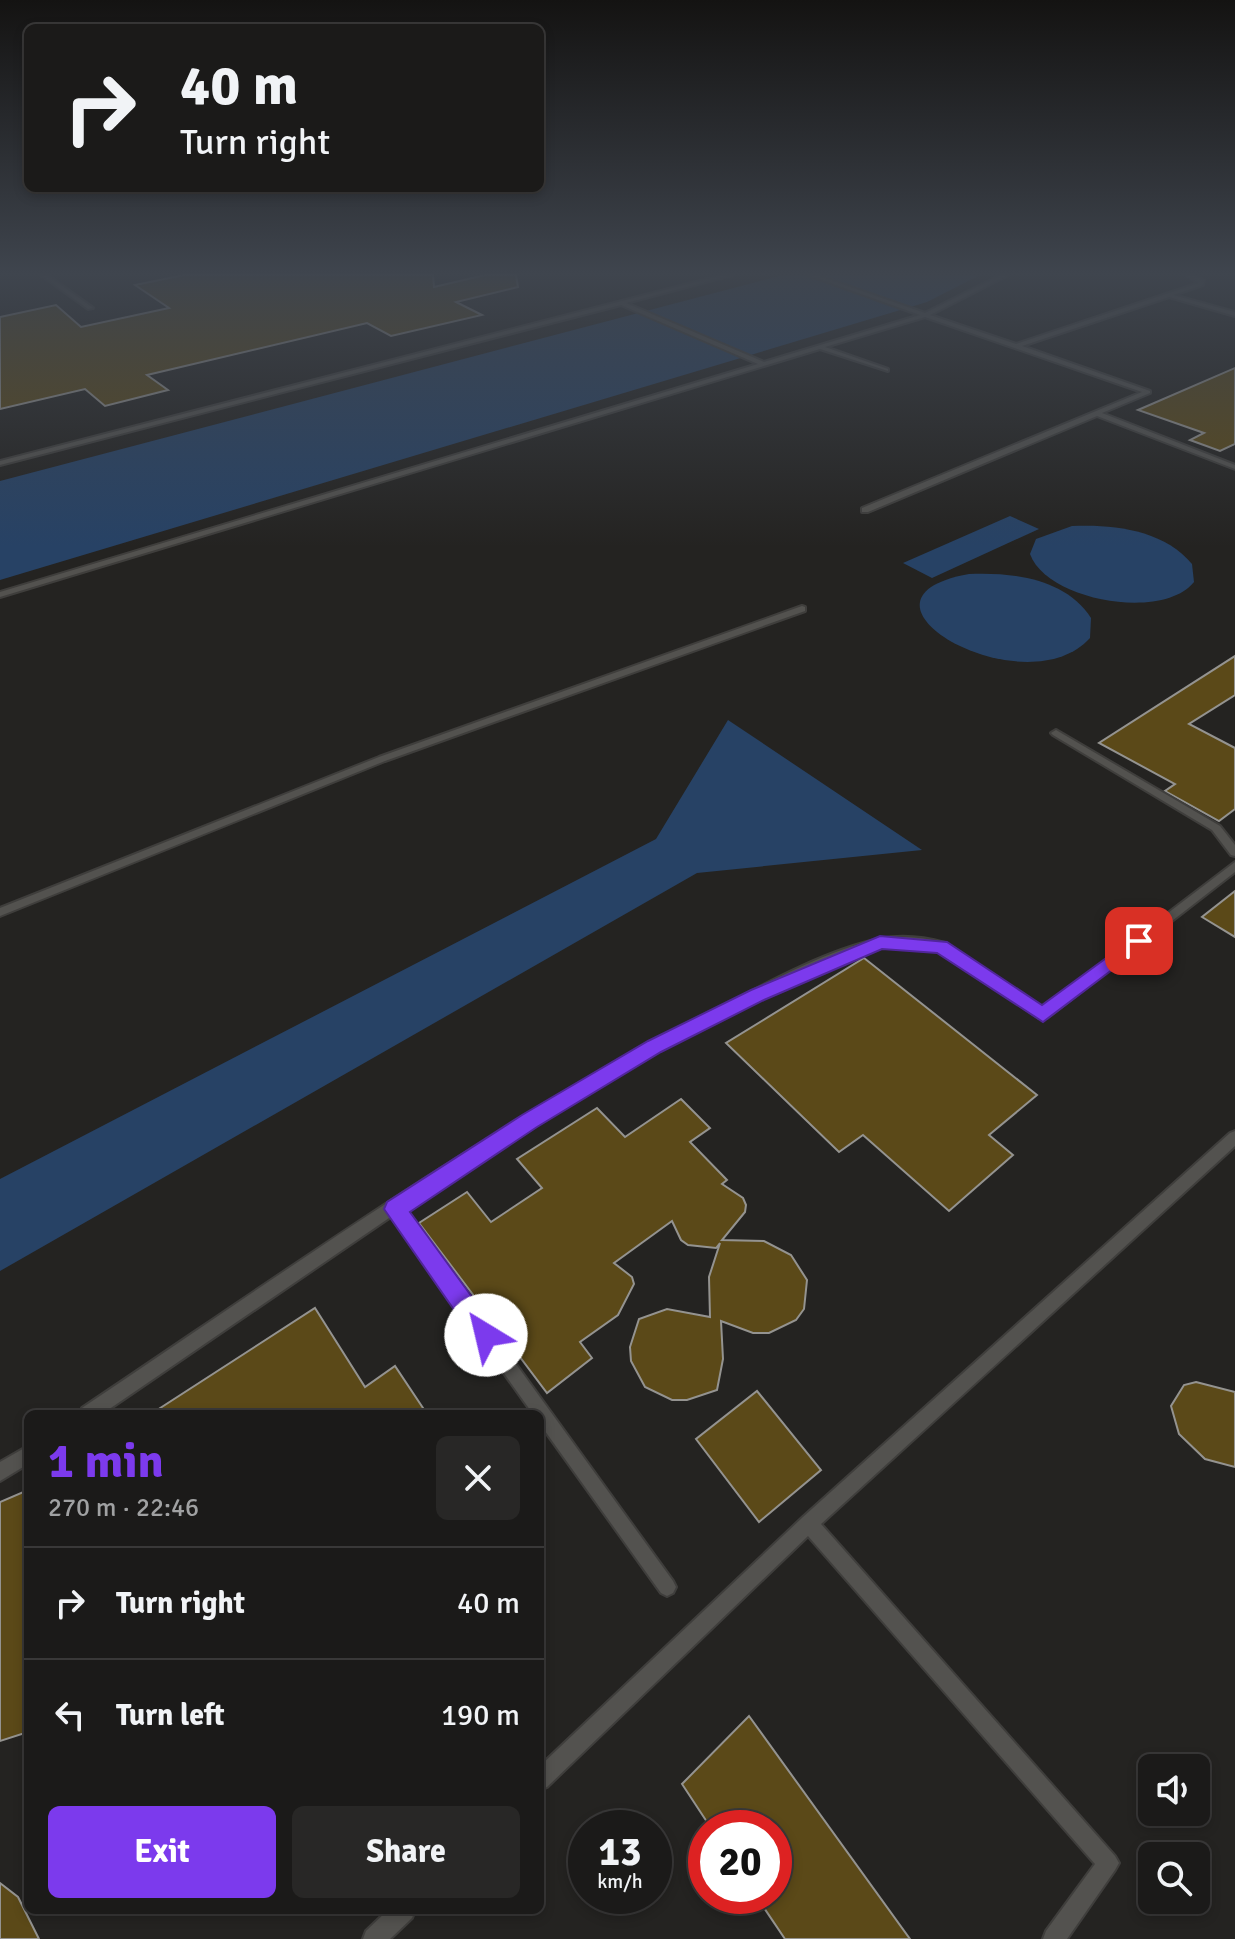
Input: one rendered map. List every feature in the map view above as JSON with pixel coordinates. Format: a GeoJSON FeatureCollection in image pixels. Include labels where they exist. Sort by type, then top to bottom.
{"type":"FeatureCollection","features":[{"type":"Feature","properties":{"kind":"lane"},"geometry":{"type":"LineString","coordinates":[[0,463],[382,365]]}},
{"type":"Feature","properties":{"kind":"lane"},"geometry":{"type":"LineString","coordinates":[[0,595],[750,365]]}},
{"type":"Feature","properties":{"kind":"lane"},"geometry":{"type":"LineString","coordinates":[[873,365],[886,370]]}},
{"type":"Feature","properties":{"kind":"lane"},"geometry":{"type":"LineString","coordinates":[[865,510],[1148,392],[1072,365]]}},
{"type":"Feature","properties":{"kind":"lane"},"geometry":{"type":"LineString","coordinates":[[1098,414],[1235,467]]}},
{"type":"Feature","properties":{"kind":"lane"},"geometry":{"type":"LineString","coordinates":[[0,912],[382,759],[802,609]]}},
{"type":"Feature","properties":{"kind":"lane"},"geometry":{"type":"LineString","coordinates":[[1056,733],[1216,828],[1235,852]]}},
{"type":"Feature","properties":{"kind":"lane"},"geometry":{"type":"LineString","coordinates":[[94,1410],[479,1152],[655,1046],[757,995],[880,943],[941,946],[1043,1015],[1235,866]]}},
{"type":"Feature","properties":{"kind":"lane"},"geometry":{"type":"LineString","coordinates":[[544,1776],[809,1523],[1235,1137]]}},
{"type":"Feature","properties":{"kind":"lane"},"geometry":{"type":"LineString","coordinates":[[395,1209],[540,1410]]}},
{"type":"Feature","properties":{"kind":"lane"},"geometry":{"type":"LineString","coordinates":[[544,1416],[667,1587]]}},
{"type":"Feature","properties":{"kind":"lane"},"geometry":{"type":"LineString","coordinates":[[0,1472],[24,1457]]}},
{"type":"Feature","properties":{"kind":"lane"},"geometry":{"type":"LineString","coordinates":[[809,1523],[1108,1863],[1054,1939]]}},
{"type":"Feature","properties":{"kind":"lane"},"geometry":{"type":"LineString","coordinates":[[374,1939],[400,1914]]}},
{"type":"Feature","properties":{"kind":"water"},"geometry":{"type":"Polygon","coordinates":[[[439,365],[715,365],[0,580],[0,481],[439,365]]]}},
{"type":"Feature","properties":{"kind":"water"},"geometry":{"type":"Polygon","coordinates":[[[1010,516],[1039,529],[932,578],[903,563],[1010,516]]]}},
{"type":"Feature","properties":{"kind":"water"},"geometry":{"type":"Polygon","coordinates":[[[1072,526],[1121,528],[1167,543],[1192,564],[1194,582],[1179,594],[1158,601],[1133,603],[1081,594],[1058,584],[1041,570],[1030,554],[1036,539],[1072,526]]]}},
{"type":"Feature","properties":{"kind":"water"},"geometry":{"type":"Polygon","coordinates":[[[969,574],[1020,577],[1053,586],[1068,594],[1091,618],[1090,638],[1060,657],[1024,662],[986,656],[953,642],[929,624],[920,605],[931,587],[969,574]]]}},
{"type":"Feature","properties":{"kind":"water"},"geometry":{"type":"Polygon","coordinates":[[[728,720],[922,850],[697,873],[0,1271],[0,1179],[656,839],[728,720]]]}},
{"type":"Feature","properties":{"kind":"building"},"geometry":{"type":"Polygon","coordinates":[[[0,365],[187,365],[147,375],[168,390],[105,406],[85,389],[0,409],[0,365]]]}},
{"type":"Feature","properties":{"kind":"building"},"geometry":{"type":"Polygon","coordinates":[[[1235,368],[1235,444],[1220,451],[1190,440],[1204,433],[1138,410],[1235,368]]]}},
{"type":"Feature","properties":{"kind":"building"},"geometry":{"type":"Polygon","coordinates":[[[1235,656],[1235,695],[1189,724],[1235,748],[1235,809],[1219,821],[1165,791],[1175,784],[1099,743],[1235,656]]]}},
{"type":"Feature","properties":{"kind":"building"},"geometry":{"type":"Polygon","coordinates":[[[1235,891],[1235,937],[1202,917],[1235,891]]]}},
{"type":"Feature","properties":{"kind":"building"},"geometry":{"type":"Polygon","coordinates":[[[864,958],[1037,1095],[989,1135],[1013,1155],[949,1211],[863,1135],[839,1152],[726,1043],[864,958]]]}},
{"type":"Feature","properties":{"kind":"building"},"geometry":{"type":"Polygon","coordinates":[[[681,1099],[710,1128],[690,1142],[727,1180],[722,1184],[743,1198],[746,1205],[745,1212],[722,1240],[764,1241],[791,1255],[807,1280],[804,1309],[796,1320],[769,1333],[753,1333],[721,1321],[723,1359],[717,1390],[687,1400],[672,1400],[645,1387],[631,1361],[630,1347],[639,1319],[667,1309],[710,1317],[709,1277],[720,1243],[716,1248],[688,1245],[681,1240],[672,1221],[614,1263],[632,1277],[634,1284],[618,1315],[580,1342],[592,1358],[547,1393],[419,1223],[467,1192],[491,1222],[542,1188],[517,1159],[597,1108],[625,1137],[681,1099]]]}},
{"type":"Feature","properties":{"kind":"building"},"geometry":{"type":"Polygon","coordinates":[[[315,1308],[365,1387],[395,1366],[424,1410],[157,1410],[315,1308]]]}},
{"type":"Feature","properties":{"kind":"building"},"geometry":{"type":"Polygon","coordinates":[[[1196,1382],[1235,1392],[1235,1467],[1205,1459],[1179,1434],[1171,1406],[1184,1385],[1196,1382]]]}},
{"type":"Feature","properties":{"kind":"building"},"geometry":{"type":"Polygon","coordinates":[[[757,1391],[821,1470],[759,1522],[696,1439],[757,1391]]]}},
{"type":"Feature","properties":{"kind":"building"},"geometry":{"type":"Polygon","coordinates":[[[24,1492],[24,1733],[0,1741],[0,1502],[24,1492]]]}},
{"type":"Feature","properties":{"kind":"building"},"geometry":{"type":"Polygon","coordinates":[[[749,1716],[910,1939],[785,1939],[768,1914],[792,1914],[792,1810],[699,1810],[682,1784],[749,1716]]]}},
{"type":"Feature","properties":{"kind":"building"},"geometry":{"type":"Polygon","coordinates":[[[0,1883],[18,1897],[39,1939],[0,1939],[0,1883]]]}},
{"type":"Feature","properties":{"kind":"route"},"geometry":{"type":"LineString","coordinates":[[486,1335],[395,1209],[529,1121],[655,1046],[757,995],[880,943],[941,946],[1043,1015],[1139,941]]}}]}
